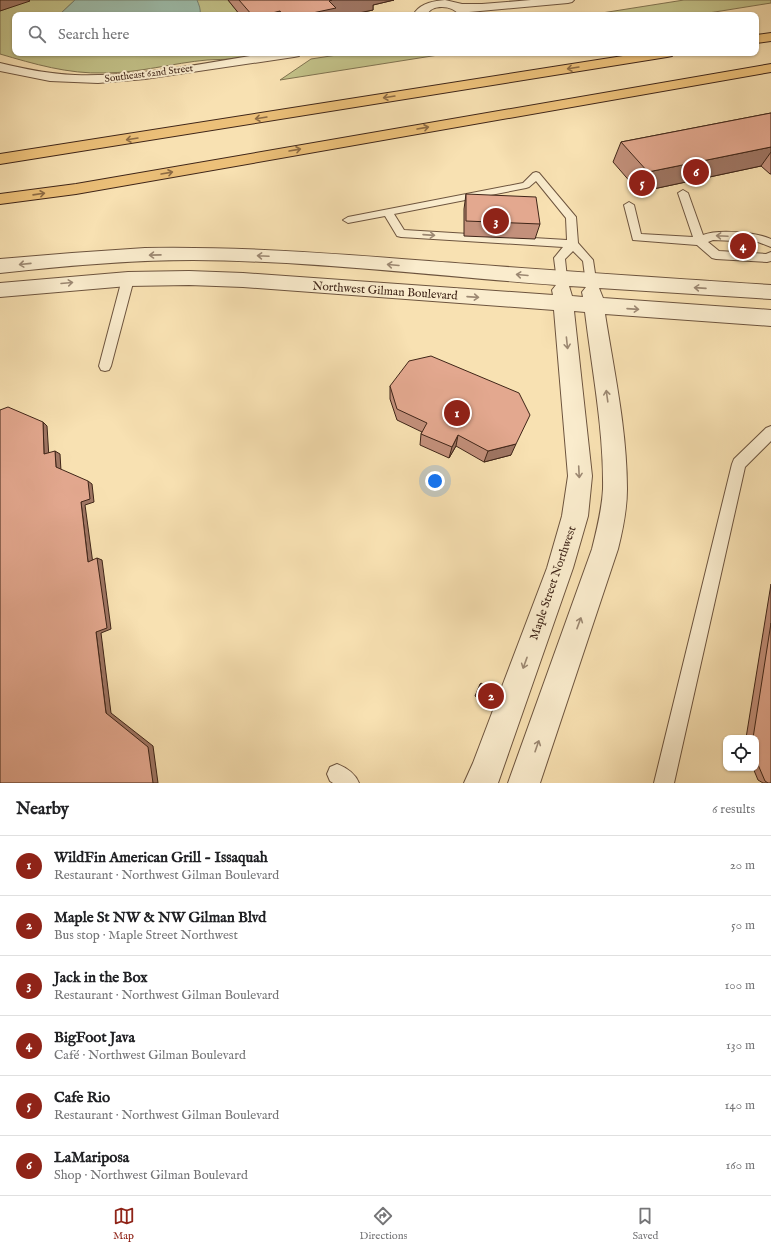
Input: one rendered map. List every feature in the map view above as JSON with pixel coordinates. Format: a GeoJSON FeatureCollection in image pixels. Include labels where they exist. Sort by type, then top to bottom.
{"type":"FeatureCollection","features":[{"type":"Feature","properties":{"kind":"highway"},"geometry":{"type":"LineString","coordinates":[[759,39],[771,37]]}},
{"type":"Feature","properties":{"kind":"highway"},"geometry":{"type":"LineString","coordinates":[[0,159],[648,56]]}},
{"type":"Feature","properties":{"kind":"highway"},"geometry":{"type":"LineString","coordinates":[[0,200],[76,189],[771,68]]}},
{"type":"Feature","properties":{"kind":"street"},"geometry":{"type":"LineString","coordinates":[[444,0],[460,10]]}},
{"type":"Feature","properties":{"kind":"street"},"geometry":{"type":"LineString","coordinates":[[421,10],[443,4],[460,10],[573,1]]}},
{"type":"Feature","properties":{"kind":"street"},"geometry":{"type":"LineString","coordinates":[[501,12],[558,6],[573,1]]}},
{"type":"Feature","properties":{"kind":"street","name":"Southeast 62nd Street"},"geometry":{"type":"LineString","coordinates":[[2,67],[47,77],[108,80],[147,76],[273,56]]}},
{"type":"Feature","properties":{"kind":"street"},"geometry":{"type":"LineString","coordinates":[[0,266],[92,257],[194,254],[306,258],[561,278],[771,292]]}},
{"type":"Feature","properties":{"kind":"street","name":"Northwest Gilman Boulevard"},"geometry":{"type":"LineString","coordinates":[[0,290],[128,279],[189,278],[243,280],[771,318]]}},
{"type":"Feature","properties":{"kind":"street","name":"Maple Street Northwest"},"geometry":{"type":"LineString","coordinates":[[480,783],[486,773],[560,568],[575,516],[580,476],[561,278]]}},
{"type":"Feature","properties":{"kind":"street"},"geometry":{"type":"LineString","coordinates":[[524,783],[605,549],[612,521],[615,490],[613,447],[590,280]]}},
{"type":"Feature","properties":{"kind":"lane"},"geometry":{"type":"LineString","coordinates":[[348,220],[526,185],[536,175],[572,217],[573,244],[588,260],[590,280]]}},
{"type":"Feature","properties":{"kind":"lane"},"geometry":{"type":"LineString","coordinates":[[683,193],[700,241],[716,255],[767,258],[771,256]]}},
{"type":"Feature","properties":{"kind":"lane"},"geometry":{"type":"LineString","coordinates":[[629,205],[637,237],[700,241],[712,236],[760,238],[771,243]]}},
{"type":"Feature","properties":{"kind":"lane"},"geometry":{"type":"LineString","coordinates":[[388,212],[401,233],[573,244]]}},
{"type":"Feature","properties":{"kind":"lane"},"geometry":{"type":"LineString","coordinates":[[561,278],[559,258],[573,244]]}},
{"type":"Feature","properties":{"kind":"lane"},"geometry":{"type":"LineString","coordinates":[[105,366],[128,279]]}},
{"type":"Feature","properties":{"kind":"lane"},"geometry":{"type":"LineString","coordinates":[[664,783],[739,464],[771,432]]}},
{"type":"Feature","properties":{"kind":"shaded area"},"geometry":{"type":"Polygon","coordinates":[[[29,0],[75,0],[62,12],[12,12],[12,56],[256,56],[181,63],[117,73],[91,73],[64,70],[38,65],[0,54],[0,11],[29,0]]]}},
{"type":"Feature","properties":{"kind":"shaded area"},"geometry":{"type":"Polygon","coordinates":[[[75,0],[197,0],[200,9],[200,12],[62,12],[75,0]]]}},
{"type":"Feature","properties":{"kind":"shaded area"},"geometry":{"type":"Polygon","coordinates":[[[197,0],[228,0],[238,12],[199,12],[197,0]]]}},
{"type":"Feature","properties":{"kind":"shaded area"},"geometry":{"type":"Polygon","coordinates":[[[684,0],[771,0],[771,3],[715,12],[608,12],[684,0]]]}},
{"type":"Feature","properties":{"kind":"shaded area"},"geometry":{"type":"Polygon","coordinates":[[[330,56],[432,56],[280,80],[311,59],[330,56]]]}},
{"type":"Feature","properties":{"kind":"building"},"geometry":{"type":"Polygon","coordinates":[[[239,0],[332,0],[329,1],[336,8],[317,12],[249,12],[239,0]]]}},
{"type":"Feature","properties":{"kind":"building"},"geometry":{"type":"Polygon","coordinates":[[[771,113],[771,147],[648,172],[621,142],[771,113]]]}},
{"type":"Feature","properties":{"kind":"building"},"geometry":{"type":"Polygon","coordinates":[[[466,194],[536,197],[540,224],[466,221],[466,194]]]}},
{"type":"Feature","properties":{"kind":"building"},"geometry":{"type":"Polygon","coordinates":[[[431,356],[519,393],[530,415],[516,444],[488,451],[458,435],[452,447],[421,434],[427,423],[397,409],[390,386],[409,361],[431,356]]]}},
{"type":"Feature","properties":{"kind":"building"},"geometry":{"type":"Polygon","coordinates":[[[8,407],[43,422],[44,454],[55,451],[56,467],[88,481],[90,499],[81,502],[88,562],[97,558],[107,628],[96,632],[106,713],[148,747],[153,783],[0,783],[0,410],[8,407]]]}},
{"type":"Feature","properties":{"kind":"building"},"geometry":{"type":"Polygon","coordinates":[[[771,623],[771,783],[765,781],[759,767],[759,735],[753,735],[771,623]]]}},
{"type":"Feature","properties":{"kind":"building"},"geometry":{"type":"Polygon","coordinates":[[[481,683],[490,689],[485,701],[476,696],[481,683]]]}},
{"type":"Feature","properties":{"kind":"place","name":"LaMariposa"},"geometry":{"type":"Point","coordinates":[696,172]}},
{"type":"Feature","properties":{"kind":"place","name":"Cafe Rio"},"geometry":{"type":"Point","coordinates":[642,183]}},
{"type":"Feature","properties":{"kind":"place","name":"Jack in the Box"},"geometry":{"type":"Point","coordinates":[496,221]}},
{"type":"Feature","properties":{"kind":"place","name":"BigFoot Java"},"geometry":{"type":"Point","coordinates":[743,246]}},
{"type":"Feature","properties":{"kind":"place","name":"WildFin American Grill - Issaquah"},"geometry":{"type":"Point","coordinates":[457,413]}},
{"type":"Feature","properties":{"kind":"place","name":"Maple St NW & NW Gilman Blvd"},"geometry":{"type":"Point","coordinates":[491,696]}}]}
